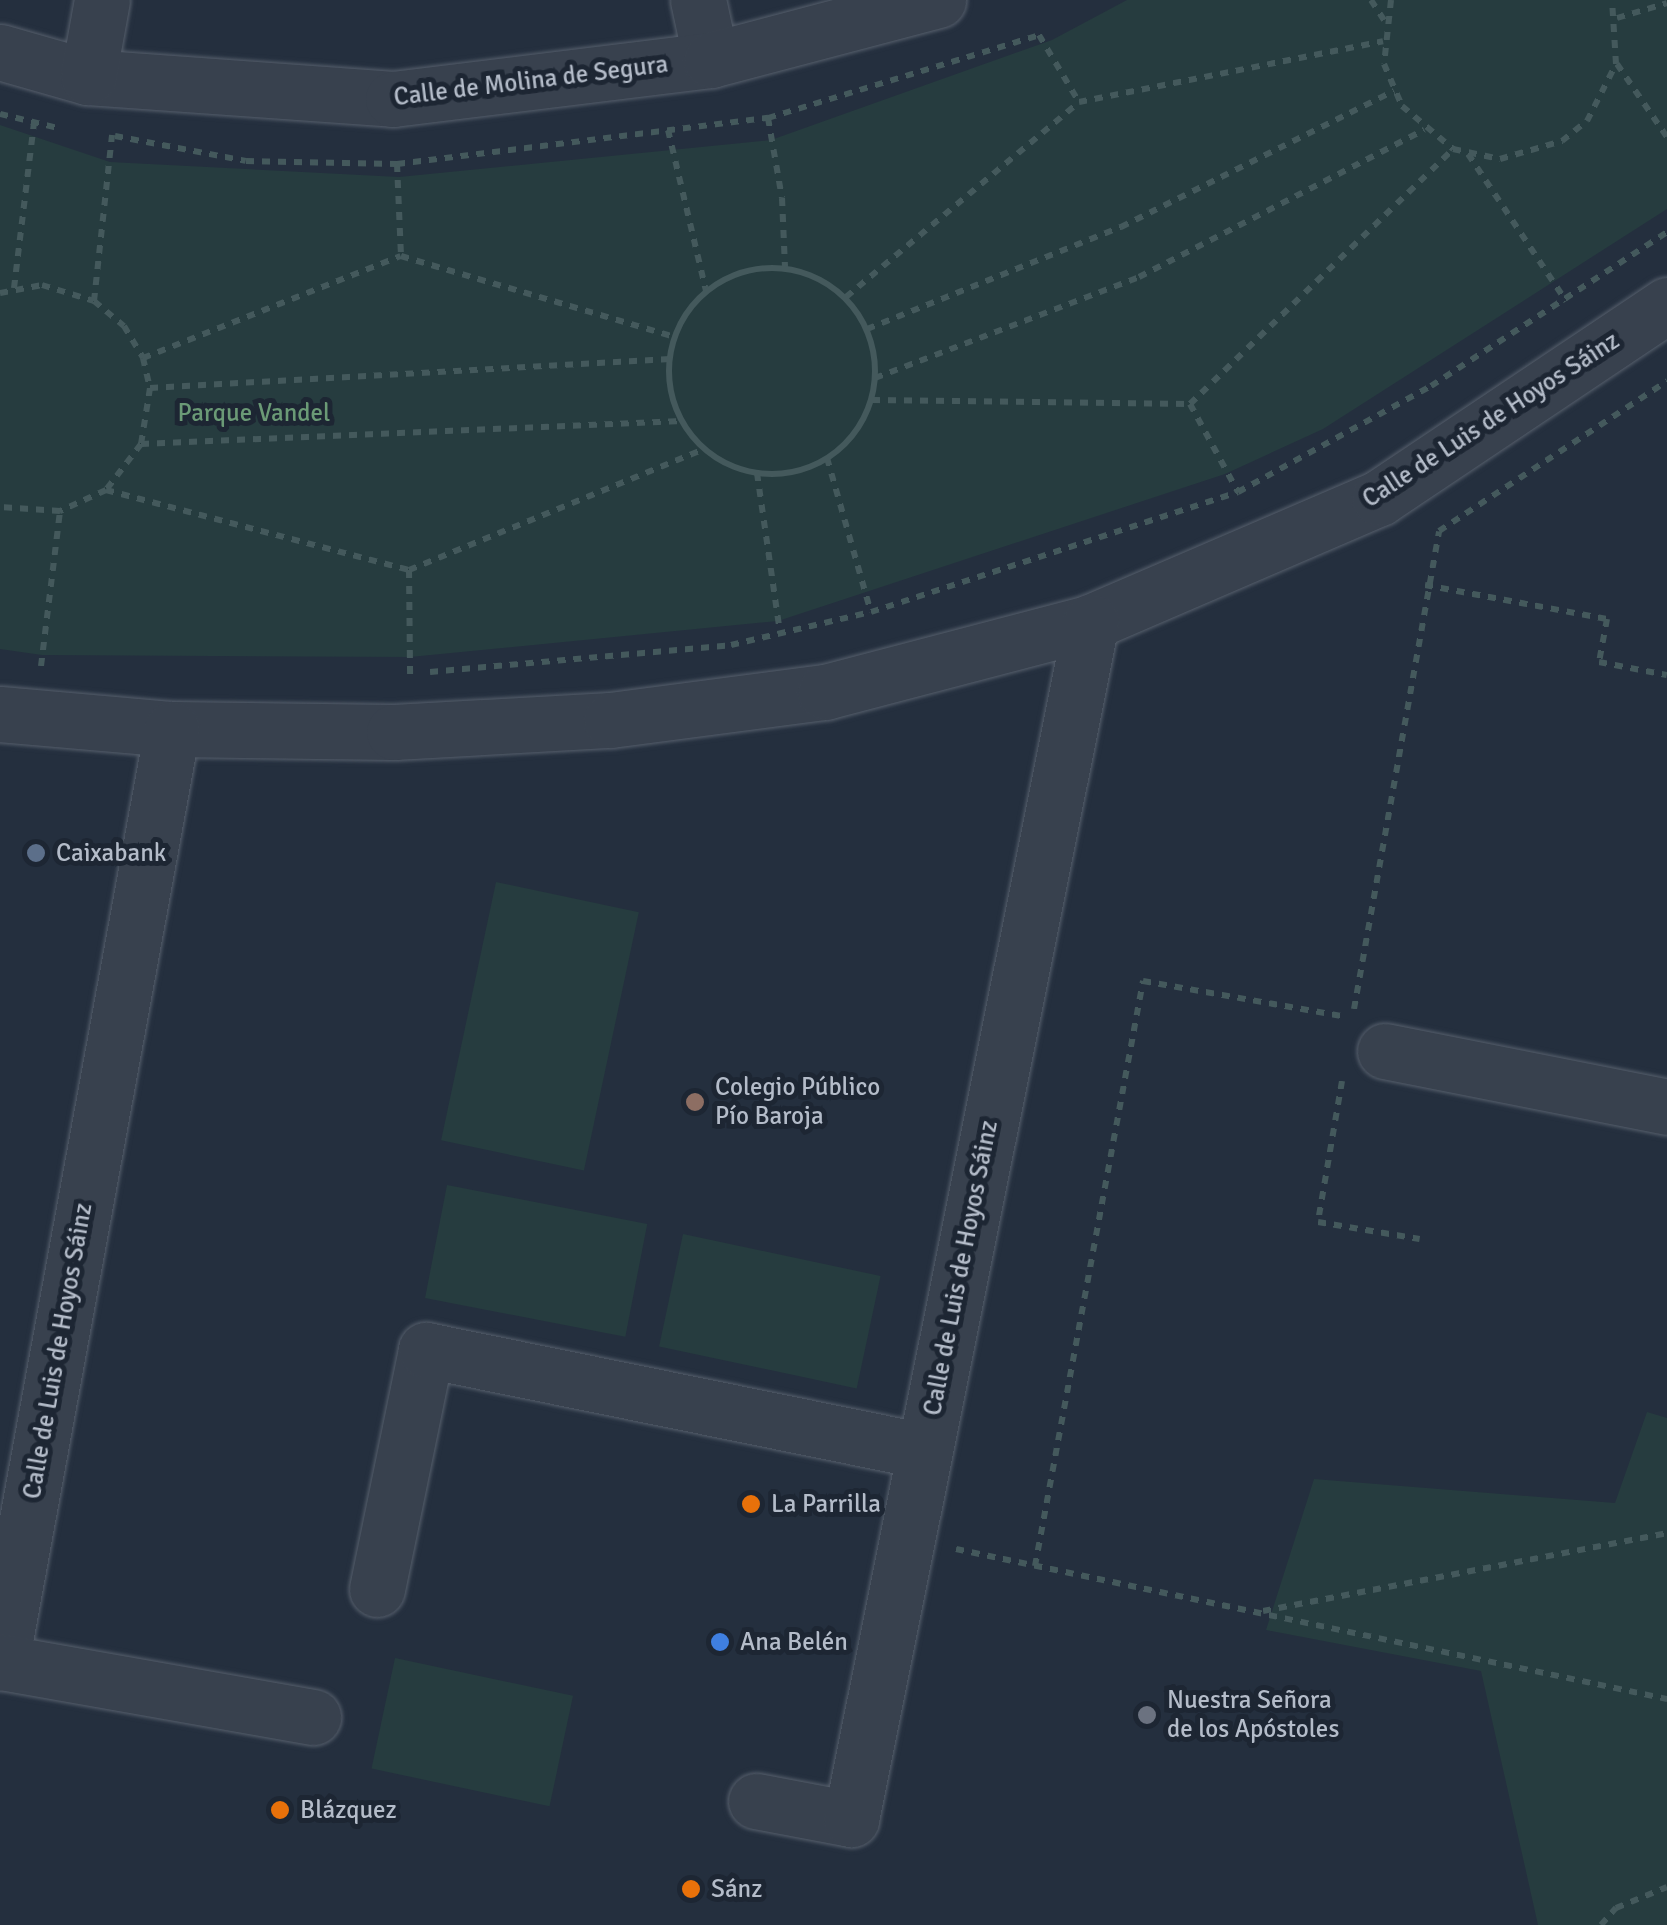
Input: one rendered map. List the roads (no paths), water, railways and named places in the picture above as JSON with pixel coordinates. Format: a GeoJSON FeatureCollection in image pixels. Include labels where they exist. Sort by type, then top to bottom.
{"type":"FeatureCollection","features":[{"type":"Feature","properties":{"kind":"street"},"geometry":{"type":"LineString","coordinates":[[88,77],[102,0]]}},
{"type":"Feature","properties":{"kind":"street"},"geometry":{"type":"LineString","coordinates":[[698,0],[711,60]]}},
{"type":"Feature","properties":{"kind":"street","name":"Calle de Molina de Segura"},"geometry":{"type":"LineString","coordinates":[[0,52],[88,77],[393,99],[711,60],[938,0]]}},
{"type":"Feature","properties":{"kind":"street","name":"Calle de Luis de Hoyos Sáinz"},"geometry":{"type":"LineString","coordinates":[[0,714],[172,729],[394,732],[611,720],[825,692],[1090,622],[1379,498],[1667,305]]}},
{"type":"Feature","properties":{"kind":"street","name":"Calle de Luis de Hoyos Sáinz"},"geometry":{"type":"LineString","coordinates":[[756,1801],[851,1819],[1090,622]]}},
{"type":"Feature","properties":{"kind":"street","name":"Calle de Luis de Hoyos Sáinz"},"geometry":{"type":"LineString","coordinates":[[172,729],[12,1539],[0,1662],[314,1718]]}},
{"type":"Feature","properties":{"kind":"street"},"geometry":{"type":"LineString","coordinates":[[1357,1045],[1667,1107]]}},
{"type":"Feature","properties":{"kind":"street"},"geometry":{"type":"LineString","coordinates":[[378,1589],[426,1350],[924,1451]]}},
{"type":"Feature","properties":{"kind":"place","name":"Caixabank"},"geometry":{"type":"Point","coordinates":[36,853]}},
{"type":"Feature","properties":{"kind":"place","name":"Colegio Público Pío Baroja"},"geometry":{"type":"Point","coordinates":[695,1102]}},
{"type":"Feature","properties":{"kind":"place","name":"La Parrilla"},"geometry":{"type":"Point","coordinates":[751,1504]}},
{"type":"Feature","properties":{"kind":"place","name":"Ana Belén"},"geometry":{"type":"Point","coordinates":[720,1642]}},
{"type":"Feature","properties":{"kind":"place","name":"Nuestra Señora de los Apóstoles"},"geometry":{"type":"Point","coordinates":[1147,1715]}},
{"type":"Feature","properties":{"kind":"place","name":"Blázquez"},"geometry":{"type":"Point","coordinates":[280,1810]}},
{"type":"Feature","properties":{"kind":"place","name":"Sánz"},"geometry":{"type":"Point","coordinates":[691,1889]}},
{"type":"Feature","properties":{"kind":"park label","name":"Parque Vandel"},"geometry":{"type":"Point","coordinates":[254,413]}}]}
